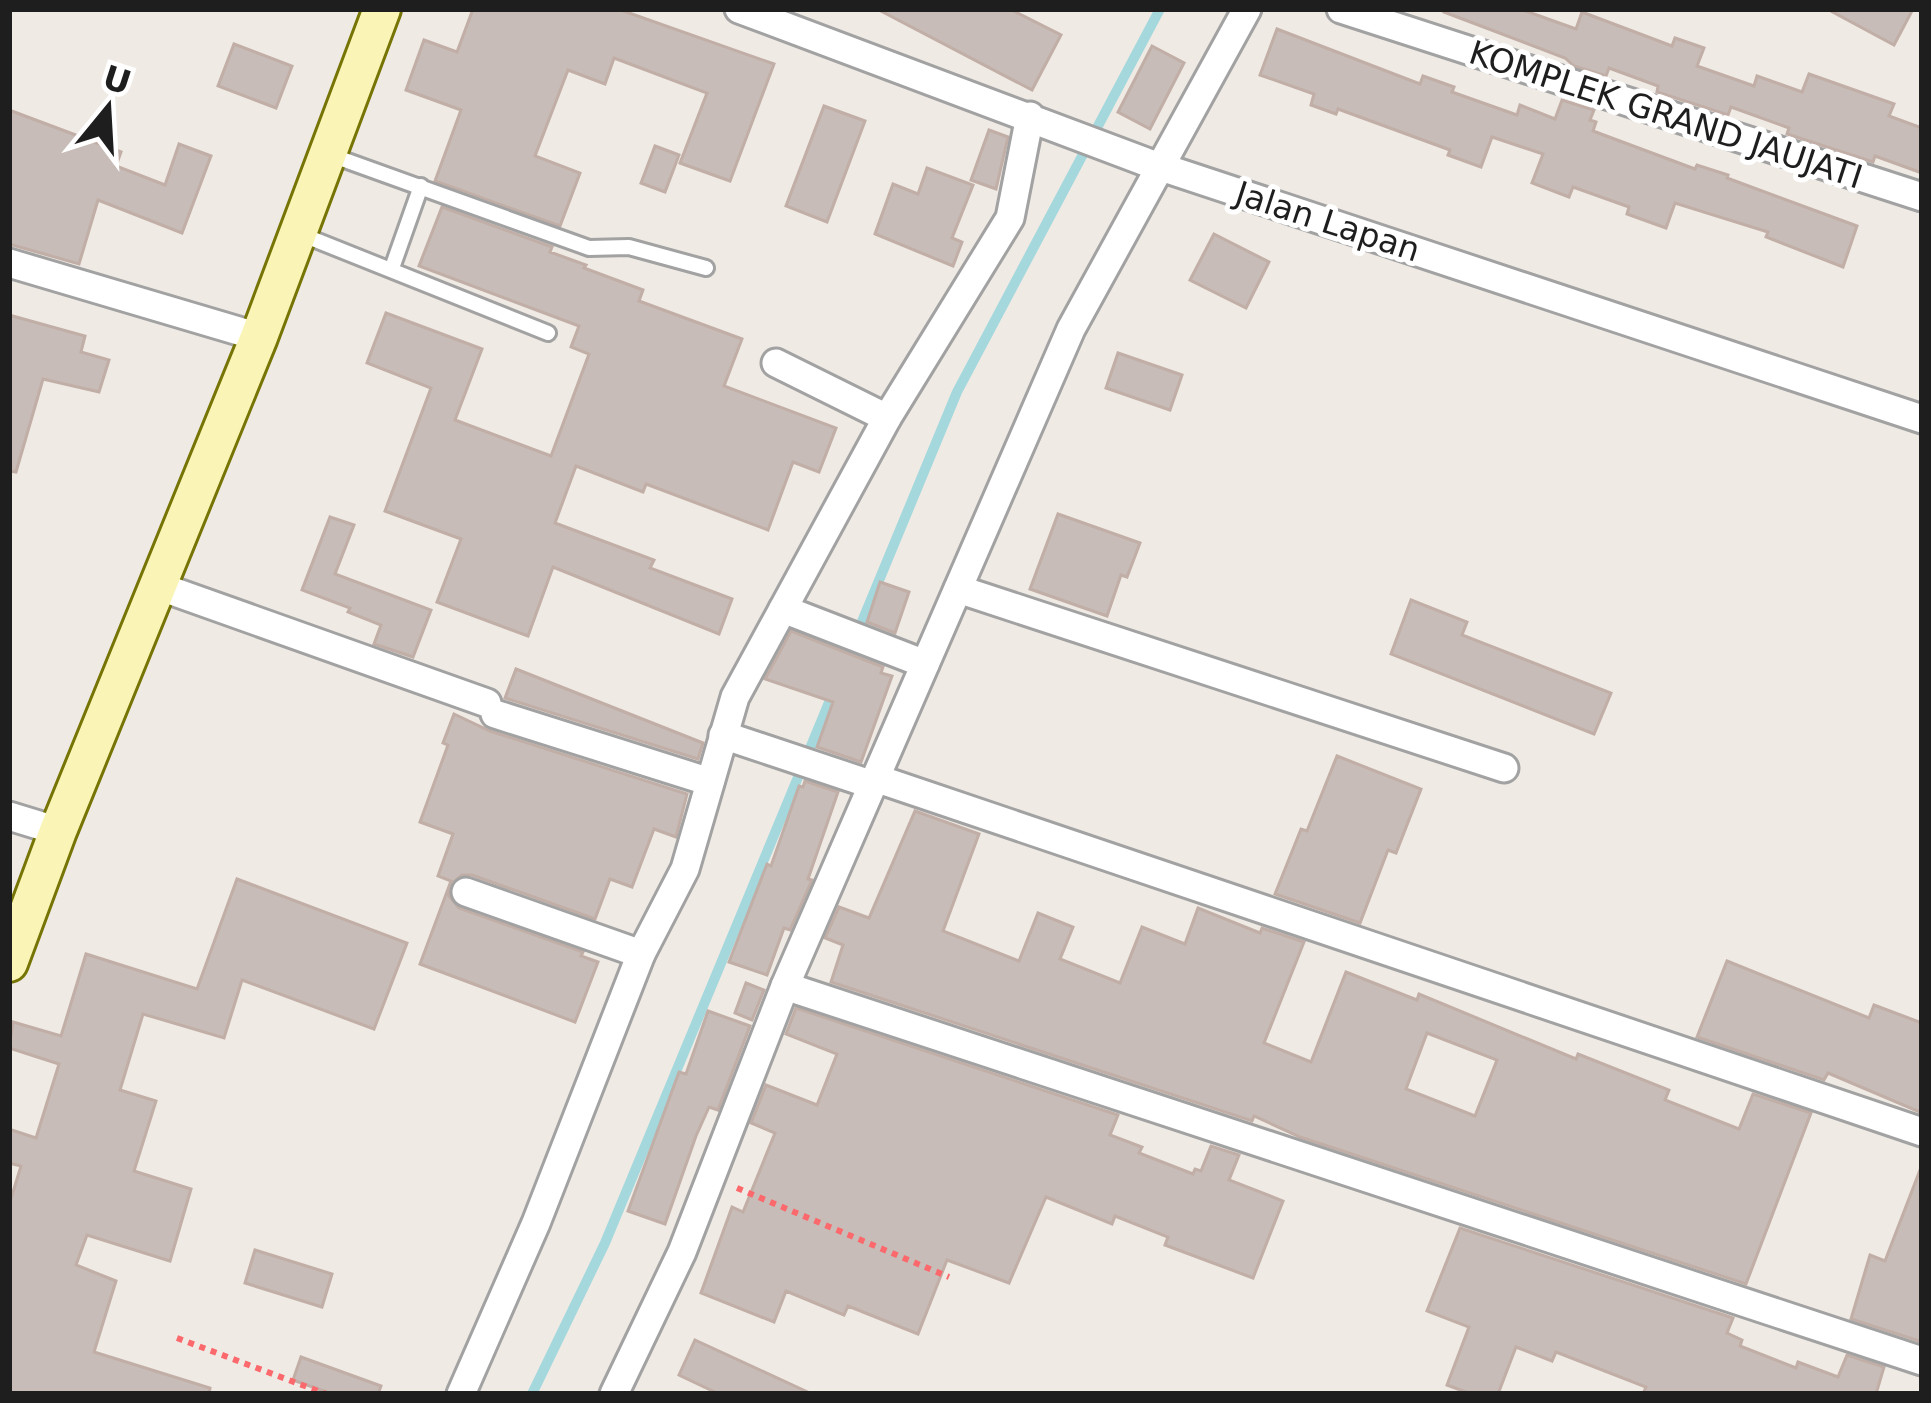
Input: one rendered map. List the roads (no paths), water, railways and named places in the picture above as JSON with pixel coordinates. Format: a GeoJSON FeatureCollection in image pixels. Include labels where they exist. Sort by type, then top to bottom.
{"type":"FeatureCollection","features":[{"type":"Feature","properties":{"kind":"street"},"geometry":{"type":"LineString","coordinates":[[9,963],[58,831],[260,337],[382,9]]}},
{"type":"Feature","properties":{"kind":"street","name":"Jalan Lapan"},"geometry":{"type":"LineString","coordinates":[[739,9],[1154,164],[1922,418]]}},
{"type":"Feature","properties":{"kind":"street"},"geometry":{"type":"LineString","coordinates":[[614,1394],[674,1269],[785,986],[1071,329],[1154,164],[1247,9]]}},
{"type":"Feature","properties":{"kind":"street","name":"KOMPLEK GRAND JAUJATI"},"geometry":{"type":"LineString","coordinates":[[1341,9],[1922,197]]}},
{"type":"Feature","properties":{"kind":"street"},"geometry":{"type":"LineString","coordinates":[[461,1394],[564,1154],[640,954],[686,869],[710,782],[735,739],[736,698],[791,613],[887,418],[1010,218],[1030,116]]}},
{"type":"Feature","properties":{"kind":"street"},"geometry":{"type":"LineString","coordinates":[[9,263],[260,337]]}},
{"type":"Feature","properties":{"kind":"street"},"geometry":{"type":"LineString","coordinates":[[776,363],[887,418]]}},
{"type":"Feature","properties":{"kind":"street"},"geometry":{"type":"LineString","coordinates":[[158,586],[710,782]]}},
{"type":"Feature","properties":{"kind":"street"},"geometry":{"type":"LineString","coordinates":[[958,589],[1504,768]]}},
{"type":"Feature","properties":{"kind":"street"},"geometry":{"type":"LineString","coordinates":[[791,613],[925,664]]}},
{"type":"Feature","properties":{"kind":"street"},"geometry":{"type":"LineString","coordinates":[[735,739],[1922,1132]]}},
{"type":"Feature","properties":{"kind":"street"},"geometry":{"type":"LineString","coordinates":[[9,816],[58,831]]}},
{"type":"Feature","properties":{"kind":"street"},"geometry":{"type":"LineString","coordinates":[[466,892],[640,954]]}},
{"type":"Feature","properties":{"kind":"street"},"geometry":{"type":"LineString","coordinates":[[785,986],[1922,1361]]}},
{"type":"Feature","properties":{"kind":"lane"},"geometry":{"type":"LineString","coordinates":[[328,154],[589,248],[628,247],[706,268]]}},
{"type":"Feature","properties":{"kind":"lane"},"geometry":{"type":"LineString","coordinates":[[392,268],[421,186]]}},
{"type":"Feature","properties":{"kind":"lane"},"geometry":{"type":"LineString","coordinates":[[298,233],[548,333]]}},
{"type":"Feature","properties":{"kind":"waterway"},"geometry":{"type":"LineString","coordinates":[[844,665],[957,392],[1160,9]]}},
{"type":"Feature","properties":{"kind":"waterway"},"geometry":{"type":"LineString","coordinates":[[532,1394],[605,1243],[835,688]]}}]}
